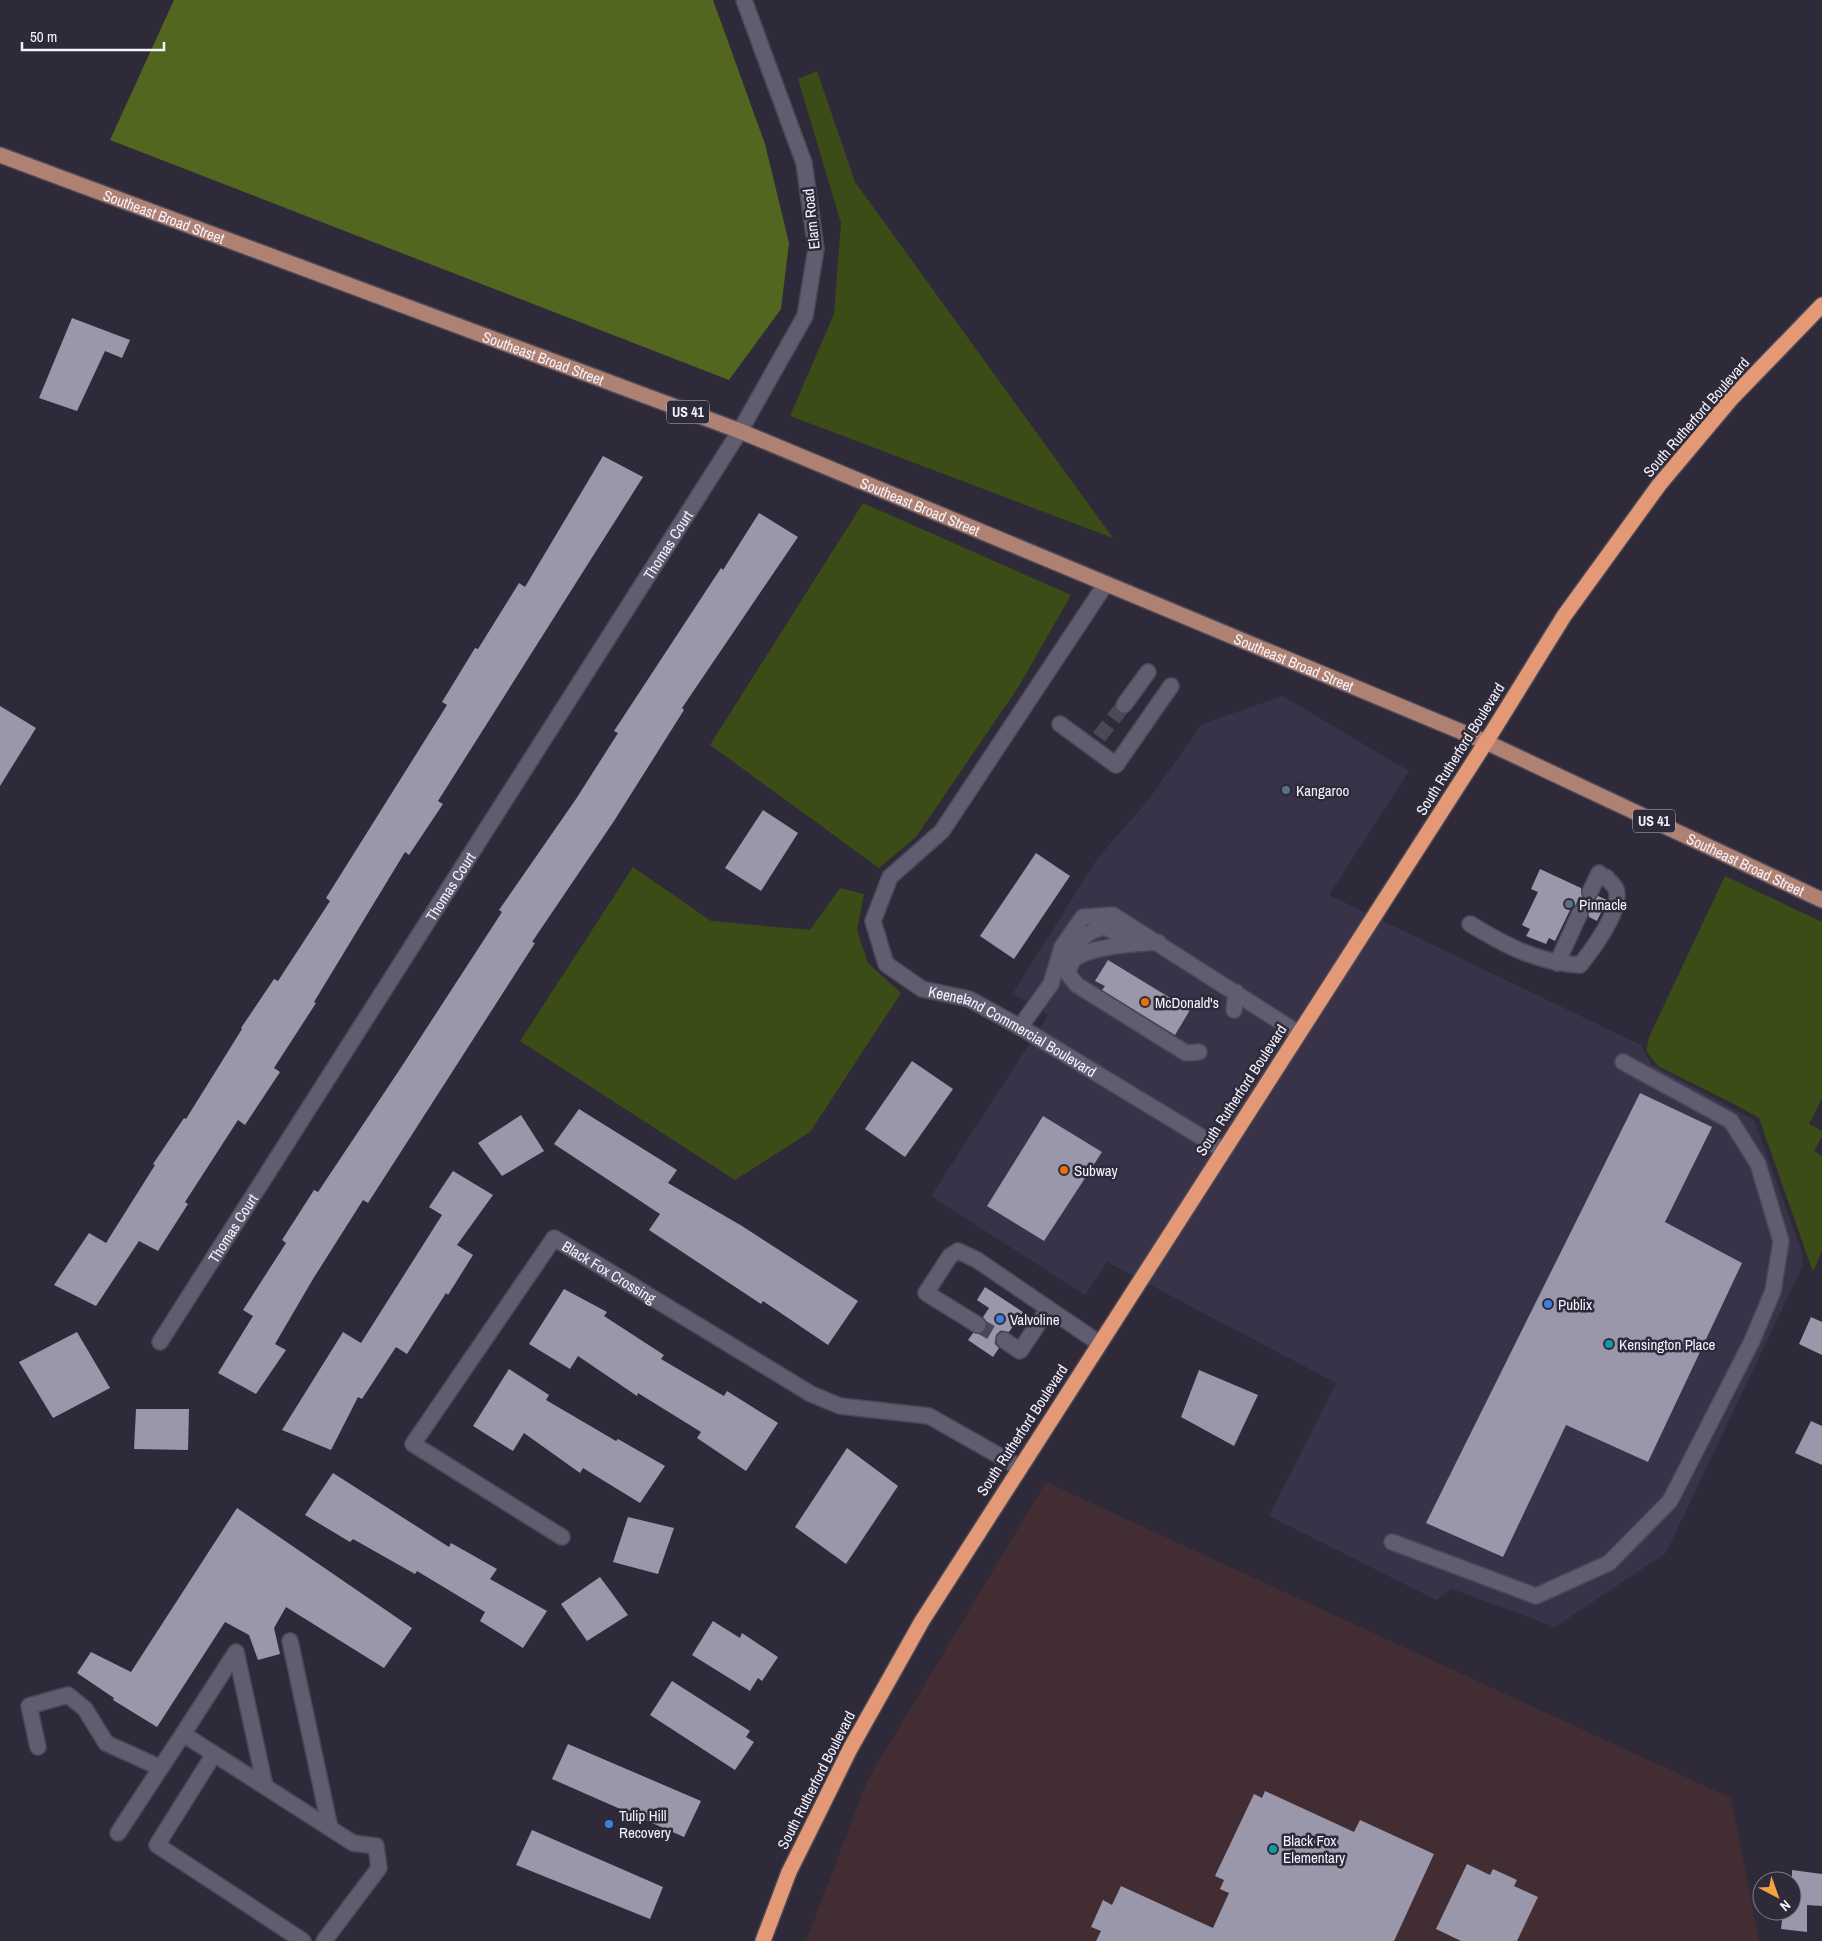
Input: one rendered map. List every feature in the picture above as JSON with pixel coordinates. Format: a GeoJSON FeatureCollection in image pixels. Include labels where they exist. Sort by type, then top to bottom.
{"type":"FeatureCollection","features":[{"type":"Feature","properties":{"kind":"highway","name":"South Rutherford Boulevard"},"geometry":{"type":"LineString","coordinates":[[763,1941],[789,1872],[854,1742],[922,1621],[1019,1467],[1486,742],[1564,616],[1659,485],[1732,398],[1822,306]]}},
{"type":"Feature","properties":{"kind":"main road","name":"Southeast Broad Street"},"geometry":{"type":"LineString","coordinates":[[0,155],[740,431],[1105,585],[1486,742],[1822,900]]}},
{"type":"Feature","properties":{"kind":"street","name":"Elam Road"},"geometry":{"type":"LineString","coordinates":[[740,431],[805,316],[816,249],[804,164],[744,0]]}},
{"type":"Feature","properties":{"kind":"street","name":"Thomas Court"},"geometry":{"type":"LineString","coordinates":[[160,1342],[740,431]]}},
{"type":"Feature","properties":{"kind":"street","name":"Keeneland Commercial Boulevard"},"geometry":{"type":"LineString","coordinates":[[1105,585],[942,831],[890,877],[873,921],[886,964],[922,989],[968,999],[1020,1027],[1060,1054],[1223,1150]]}},
{"type":"Feature","properties":{"kind":"street"},"geometry":{"type":"LineString","coordinates":[[1124,705],[1148,672]]}},
{"type":"Feature","properties":{"kind":"street"},"geometry":{"type":"LineString","coordinates":[[1060,724],[1096,742],[1116,765],[1171,686]]}},
{"type":"Feature","properties":{"kind":"street"},"geometry":{"type":"LineString","coordinates":[[1470,924],[1504,945],[1538,959],[1580,965],[1600,940],[1616,906],[1616,890],[1603,875],[1590,892]]}},
{"type":"Feature","properties":{"kind":"street"},"geometry":{"type":"LineString","coordinates":[[1557,963],[1580,913]]}},
{"type":"Feature","properties":{"kind":"street"},"geometry":{"type":"LineString","coordinates":[[1020,1027],[1057,984],[1062,947],[1083,917],[1113,915],[1298,1033]]}},
{"type":"Feature","properties":{"kind":"street"},"geometry":{"type":"LineString","coordinates":[[1153,939],[1119,935],[1106,927],[1094,930],[1078,941],[1068,974],[1077,985],[1186,1053],[1199,1052]]}},
{"type":"Feature","properties":{"kind":"street"},"geometry":{"type":"LineString","coordinates":[[1071,964],[1076,957],[1153,939]]}},
{"type":"Feature","properties":{"kind":"street"},"geometry":{"type":"LineString","coordinates":[[1234,1010],[1236,992]]}},
{"type":"Feature","properties":{"kind":"street"},"geometry":{"type":"LineString","coordinates":[[1392,1542],[1536,1596],[1609,1563],[1670,1501],[1752,1341],[1774,1291],[1781,1241],[1758,1164],[1731,1121],[1623,1062]]}},
{"type":"Feature","properties":{"kind":"street","name":"Black Fox Crossing"},"geometry":{"type":"LineString","coordinates":[[562,1537],[413,1444],[554,1238],[811,1394],[840,1406],[929,1416],[1019,1467]]}},
{"type":"Feature","properties":{"kind":"street"},"geometry":{"type":"LineString","coordinates":[[978,1325],[926,1293],[950,1256],[958,1251],[977,1260],[1099,1343]]}},
{"type":"Feature","properties":{"kind":"street"},"geometry":{"type":"LineString","coordinates":[[1004,1340],[1020,1351],[1048,1309]]}},
{"type":"Feature","properties":{"kind":"street"},"geometry":{"type":"LineString","coordinates":[[290,1641],[330,1828]]}},
{"type":"Feature","properties":{"kind":"street"},"geometry":{"type":"LineString","coordinates":[[118,1833],[236,1652],[264,1786]]}},
{"type":"Feature","properties":{"kind":"street"},"geometry":{"type":"LineString","coordinates":[[38,1746],[29,1706],[68,1695],[85,1709],[106,1742],[161,1768]]}},
{"type":"Feature","properties":{"kind":"street"},"geometry":{"type":"LineString","coordinates":[[183,1734],[353,1843],[376,1846],[379,1868],[324,1941]]}},
{"type":"Feature","properties":{"kind":"street"},"geometry":{"type":"LineString","coordinates":[[214,1754],[157,1845],[303,1941]]}},
{"type":"Feature","properties":{"kind":"shaded area"},"geometry":{"type":"Polygon","coordinates":[[[1283,696],[1409,771],[1329,895],[1641,1045],[1651,1064],[1754,1120],[1801,1249],[1803,1265],[1666,1553],[1555,1627],[1452,1589],[1436,1600],[1269,1516],[1336,1383],[1107,1262],[1085,1295],[931,1196],[1048,1015],[1013,993],[1097,859],[1149,799],[1202,724],[1283,696]]]}},
{"type":"Feature","properties":{"kind":"shaded area"},"geometry":{"type":"Polygon","coordinates":[[[1046,1482],[1731,1798],[1752,1905],[1752,1921],[1755,1921],[1759,1941],[806,1941],[868,1779],[1046,1482]]]}},
{"type":"Feature","properties":{"kind":"green space"},"geometry":{"type":"Polygon","coordinates":[[[174,0],[713,0],[765,144],[789,243],[781,309],[729,380],[110,140],[174,0]]]}},
{"type":"Feature","properties":{"kind":"green space"},"geometry":{"type":"Polygon","coordinates":[[[817,71],[855,182],[1113,538],[790,416],[834,314],[841,223],[798,79],[817,71]]]}},
{"type":"Feature","properties":{"kind":"green space"},"geometry":{"type":"Polygon","coordinates":[[[863,503],[1071,595],[1019,686],[916,837],[879,868],[710,745],[863,503]]]}},
{"type":"Feature","properties":{"kind":"green space"},"geometry":{"type":"Polygon","coordinates":[[[633,867],[711,921],[810,930],[840,888],[864,894],[857,931],[868,963],[901,993],[810,1132],[735,1180],[520,1041],[633,867]]]}},
{"type":"Feature","properties":{"kind":"green space"},"geometry":{"type":"Polygon","coordinates":[[[1725,876],[1822,922],[1822,1098],[1809,1124],[1822,1131],[1822,1136],[1814,1151],[1822,1156],[1822,1251],[1813,1272],[1759,1118],[1658,1066],[1646,1051],[1649,1037],[1725,876]]]}},
{"type":"Feature","properties":{"kind":"building"},"geometry":{"type":"Polygon","coordinates":[[[72,318],[130,340],[122,358],[105,351],[77,411],[39,398],[72,318]]]}},
{"type":"Feature","properties":{"kind":"building"},"geometry":{"type":"Polygon","coordinates":[[[603,456],[643,477],[438,801],[443,804],[409,855],[405,852],[314,1002],[316,1003],[274,1068],[280,1072],[245,1125],[238,1120],[185,1202],[188,1204],[158,1251],[139,1241],[96,1306],[54,1285],[89,1233],[106,1243],[155,1165],[153,1164],[184,1118],[186,1119],[241,1028],[274,979],[278,981],[330,901],[326,898],[447,705],[442,702],[475,648],[478,649],[519,583],[525,587],[603,456]]]}},
{"type":"Feature","properties":{"kind":"building"},"geometry":{"type":"Polygon","coordinates":[[[759,513],[798,537],[682,708],[684,710],[614,821],[532,942],[535,943],[368,1203],[363,1200],[313,1279],[275,1344],[286,1350],[256,1394],[218,1373],[253,1316],[243,1310],[286,1243],[282,1240],[314,1190],[318,1192],[400,1069],[502,912],[499,910],[576,799],[618,733],[614,731],[721,568],[723,570],[759,513]]]}},
{"type":"Feature","properties":{"kind":"building"},"geometry":{"type":"Polygon","coordinates":[[[0,706],[36,728],[0,786],[0,706]]]}},
{"type":"Feature","properties":{"kind":"building"},"geometry":{"type":"Polygon","coordinates":[[[763,810],[798,833],[761,891],[725,868],[763,810]]]}},
{"type":"Feature","properties":{"kind":"building"},"geometry":{"type":"Polygon","coordinates":[[[1036,853],[1070,876],[1014,959],[980,936],[1036,853]]]}},
{"type":"Feature","properties":{"kind":"building","name":"Pinnacle"},"geometry":{"type":"Polygon","coordinates":[[[1540,869],[1581,888],[1582,897],[1586,901],[1595,900],[1598,896],[1607,900],[1597,921],[1589,917],[1587,907],[1579,904],[1571,908],[1555,941],[1549,938],[1546,944],[1526,936],[1530,929],[1522,925],[1538,892],[1531,889],[1540,869]]]}},
{"type":"Feature","properties":{"kind":"building","name":"McDonald's"},"geometry":{"type":"Polygon","coordinates":[[[1108,960],[1190,1010],[1175,1035],[1102,990],[1105,986],[1095,981],[1108,960]]]}},
{"type":"Feature","properties":{"kind":"building"},"geometry":{"type":"Polygon","coordinates":[[[912,1061],[953,1089],[905,1157],[865,1129],[912,1061]]]}},
{"type":"Feature","properties":{"kind":"building","name":"Kensington Place"},"geometry":{"type":"Polygon","coordinates":[[[1640,1093],[1712,1127],[1665,1222],[1742,1263],[1648,1462],[1566,1425],[1503,1557],[1426,1523],[1640,1093]]]}},
{"type":"Feature","properties":{"kind":"building"},"geometry":{"type":"Polygon","coordinates":[[[579,1109],[677,1170],[668,1183],[742,1226],[858,1301],[828,1345],[763,1301],[761,1304],[649,1230],[660,1214],[554,1144],[579,1109]]]}},
{"type":"Feature","properties":{"kind":"building"},"geometry":{"type":"Polygon","coordinates":[[[521,1115],[544,1151],[502,1176],[478,1143],[521,1115]]]}},
{"type":"Feature","properties":{"kind":"building"},"geometry":{"type":"Polygon","coordinates":[[[1043,1116],[1102,1152],[1044,1241],[987,1206],[1043,1116]]]}},
{"type":"Feature","properties":{"kind":"building"},"geometry":{"type":"Polygon","coordinates":[[[453,1171],[493,1195],[457,1245],[473,1255],[448,1295],[446,1293],[407,1354],[396,1347],[362,1399],[358,1397],[331,1450],[282,1430],[343,1332],[361,1343],[442,1215],[429,1207],[453,1171]]]}},
{"type":"Feature","properties":{"kind":"building","name":"Valvoline"},"geometry":{"type":"Polygon","coordinates":[[[985,1287],[1023,1312],[1009,1332],[1000,1331],[996,1335],[995,1344],[999,1348],[993,1357],[968,1340],[973,1333],[982,1333],[986,1329],[986,1321],[983,1317],[989,1308],[977,1300],[985,1287]]]}},
{"type":"Feature","properties":{"kind":"building"},"geometry":{"type":"Polygon","coordinates":[[[564,1289],[607,1312],[604,1316],[664,1355],[661,1359],[724,1396],[727,1391],[778,1423],[746,1471],[697,1438],[701,1432],[638,1393],[637,1396],[578,1356],[570,1369],[529,1344],[564,1289]]]}},
{"type":"Feature","properties":{"kind":"building"},"geometry":{"type":"Polygon","coordinates":[[[1811,1317],[1822,1322],[1822,1355],[1799,1344],[1811,1317]]]}},
{"type":"Feature","properties":{"kind":"building"},"geometry":{"type":"Polygon","coordinates":[[[77,1332],[110,1388],[53,1418],[19,1362],[77,1332]]]}},
{"type":"Feature","properties":{"kind":"building"},"geometry":{"type":"Polygon","coordinates":[[[509,1369],[549,1395],[546,1400],[616,1441],[618,1439],[665,1466],[640,1503],[583,1468],[580,1473],[524,1433],[513,1451],[473,1426],[509,1369]]]}},
{"type":"Feature","properties":{"kind":"building"},"geometry":{"type":"Polygon","coordinates":[[[1199,1370],[1258,1395],[1234,1446],[1181,1417],[1199,1370]]]}},
{"type":"Feature","properties":{"kind":"building"},"geometry":{"type":"Polygon","coordinates":[[[136,1409],[189,1409],[188,1450],[134,1449],[136,1409]]]}},
{"type":"Feature","properties":{"kind":"building"},"geometry":{"type":"Polygon","coordinates":[[[1811,1421],[1822,1426],[1822,1465],[1795,1453],[1811,1421]]]}},
{"type":"Feature","properties":{"kind":"building"},"geometry":{"type":"Polygon","coordinates":[[[847,1448],[898,1486],[846,1564],[795,1527],[847,1448]]]}},
{"type":"Feature","properties":{"kind":"building"},"geometry":{"type":"Polygon","coordinates":[[[333,1473],[449,1547],[451,1543],[497,1569],[490,1579],[547,1611],[523,1648],[480,1621],[485,1612],[417,1571],[415,1574],[353,1539],[350,1542],[305,1515],[333,1473]]]}},
{"type":"Feature","properties":{"kind":"building"},"geometry":{"type":"Polygon","coordinates":[[[237,1508],[412,1628],[384,1668],[286,1607],[274,1628],[280,1654],[258,1660],[249,1635],[225,1622],[157,1727],[113,1700],[114,1698],[77,1673],[91,1652],[131,1672],[237,1508]]]}},
{"type":"Feature","properties":{"kind":"building"},"geometry":{"type":"Polygon","coordinates":[[[628,1517],[674,1528],[658,1574],[613,1562],[628,1517]]]}},
{"type":"Feature","properties":{"kind":"building"},"geometry":{"type":"Polygon","coordinates":[[[600,1577],[628,1615],[587,1641],[561,1604],[600,1577]]]}},
{"type":"Feature","properties":{"kind":"building"},"geometry":{"type":"Polygon","coordinates":[[[713,1621],[740,1638],[742,1633],[778,1657],[762,1681],[758,1678],[750,1691],[692,1655],[713,1621]]]}},
{"type":"Feature","properties":{"kind":"building"},"geometry":{"type":"Polygon","coordinates":[[[672,1681],[750,1731],[746,1737],[754,1742],[735,1770],[650,1715],[672,1681]]]}},
{"type":"Feature","properties":{"kind":"building"},"geometry":{"type":"Polygon","coordinates":[[[568,1744],[701,1801],[684,1837],[552,1779],[568,1744]]]}},
{"type":"Feature","properties":{"kind":"building"},"geometry":{"type":"Polygon","coordinates":[[[1265,1791],[1354,1832],[1360,1820],[1434,1854],[1394,1941],[1096,1941],[1101,1931],[1091,1927],[1103,1900],[1112,1905],[1121,1886],[1213,1928],[1229,1893],[1220,1889],[1224,1880],[1215,1876],[1254,1794],[1262,1798],[1265,1791]]]}},
{"type":"Feature","properties":{"kind":"building"},"geometry":{"type":"Polygon","coordinates":[[[532,1830],[663,1887],[650,1919],[516,1865],[532,1830]]]}},
{"type":"Feature","properties":{"kind":"building"},"geometry":{"type":"Polygon","coordinates":[[[1467,1864],[1490,1875],[1493,1869],[1517,1880],[1514,1886],[1538,1897],[1517,1941],[1461,1941],[1436,1929],[1467,1864]]]}},
{"type":"Feature","properties":{"kind":"building"},"geometry":{"type":"Polygon","coordinates":[[[1802,1871],[1822,1874],[1822,1906],[1807,1905],[1807,1932],[1781,1929],[1782,1921],[1802,1921],[1802,1871]]]}},
{"type":"Feature","properties":{"kind":"tunnel"},"geometry":{"type":"LineString","coordinates":[[1099,737],[1124,705]]}},
{"type":"Feature","properties":{"kind":"tunnel"},"geometry":{"type":"LineString","coordinates":[[1580,913],[1590,892]]}},
{"type":"Feature","properties":{"kind":"tunnel"},"geometry":{"type":"LineString","coordinates":[[978,1325],[1004,1340]]}},
{"type":"Feature","properties":{"kind":"place","name":"Kangaroo"},"geometry":{"type":"Point","coordinates":[1286,790]}},
{"type":"Feature","properties":{"kind":"place","name":"Pinnacle"},"geometry":{"type":"Point","coordinates":[1569,904]}},
{"type":"Feature","properties":{"kind":"place","name":"McDonald's"},"geometry":{"type":"Point","coordinates":[1145,1002]}},
{"type":"Feature","properties":{"kind":"place","name":"Subway"},"geometry":{"type":"Point","coordinates":[1064,1170]}},
{"type":"Feature","properties":{"kind":"place","name":"Publix"},"geometry":{"type":"Point","coordinates":[1548,1304]}},
{"type":"Feature","properties":{"kind":"place","name":"Valvoline"},"geometry":{"type":"Point","coordinates":[1000,1319]}},
{"type":"Feature","properties":{"kind":"place","name":"Kensington Place"},"geometry":{"type":"Point","coordinates":[1609,1344]}},
{"type":"Feature","properties":{"kind":"place","name":"Tulip Hill Recovery"},"geometry":{"type":"Point","coordinates":[609,1824]}},
{"type":"Feature","properties":{"kind":"place","name":"Black Fox Elementary"},"geometry":{"type":"Point","coordinates":[1273,1849]}}]}
